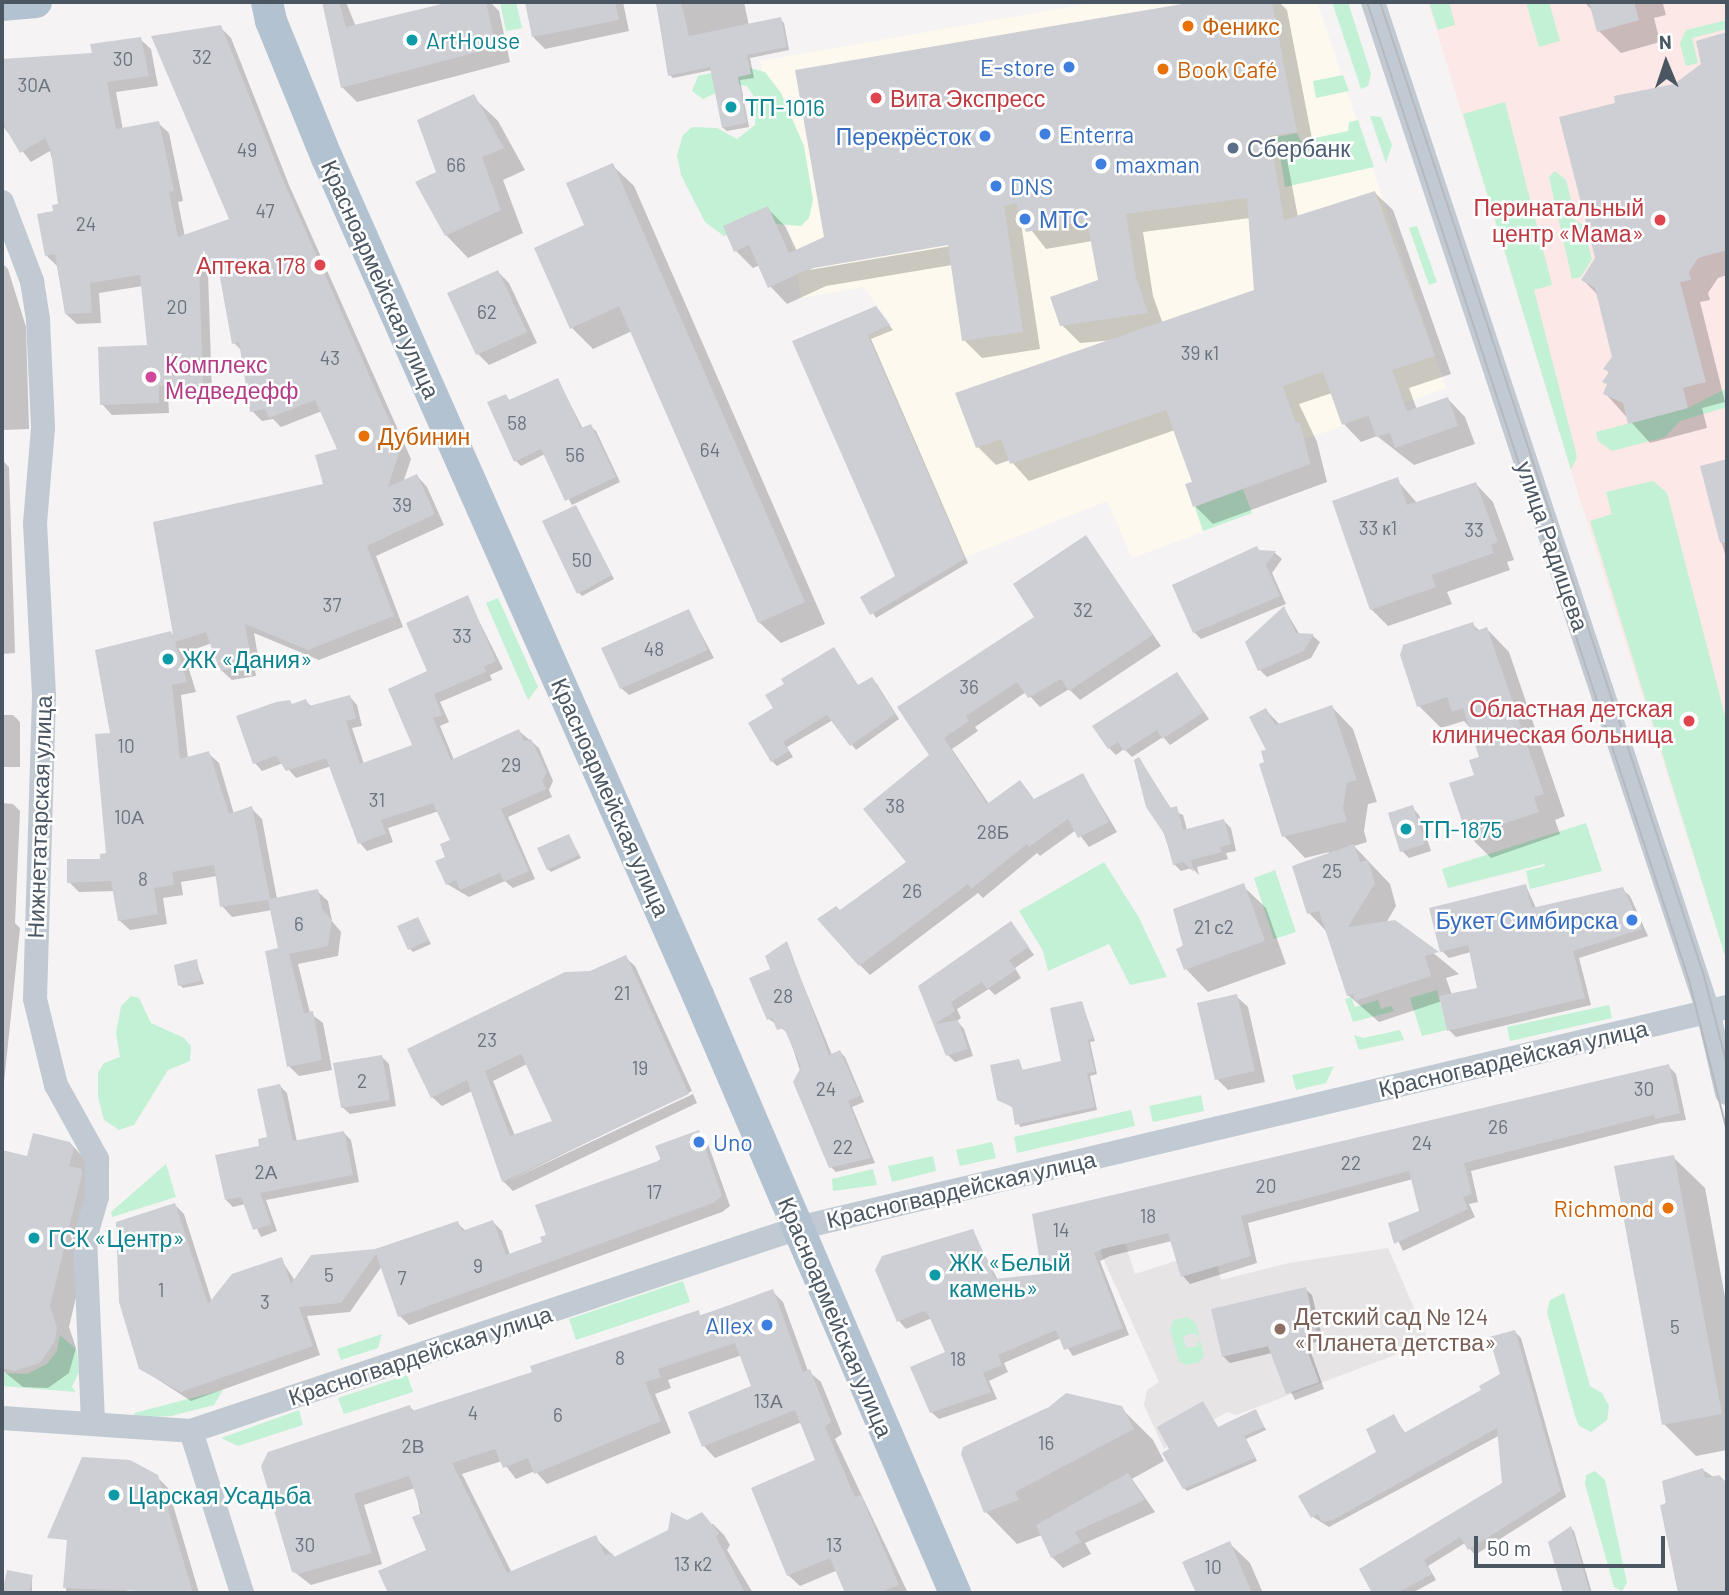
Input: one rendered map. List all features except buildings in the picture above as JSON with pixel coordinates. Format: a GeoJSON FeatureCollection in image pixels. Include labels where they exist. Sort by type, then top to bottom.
{"type":"FeatureCollection","features":[{"type":"Feature","properties":{"kind":"main road"},"geometry":{"type":"LineString","coordinates":[[2,5],[36,2]]}},
{"type":"Feature","properties":{"kind":"main road","name":"Красноармейская улица"},"geometry":{"type":"LineString","coordinates":[[267,2],[271,21],[327,158],[798,1228],[955,1593]]}},
{"type":"Feature","properties":{"kind":"street","name":"улица Радищева"},"geometry":{"type":"LineString","coordinates":[[1373,2],[1718,1009],[1727,1093]]}},
{"type":"Feature","properties":{"kind":"street","name":"Нижнетатарская улица"},"geometry":{"type":"LineString","coordinates":[[2,202],[32,281],[38,320],[43,428],[35,523],[44,696],[35,999],[56,1085],[96,1159],[97,1197],[85,1238],[93,1424]]}},
{"type":"Feature","properties":{"kind":"street","name":"Красногвардейская улица"},"geometry":{"type":"LineString","coordinates":[[2,1418],[191,1431],[798,1228],[1718,1009]]}},
{"type":"Feature","properties":{"kind":"street"},"geometry":{"type":"LineString","coordinates":[[191,1431],[242,1593]]}},
{"type":"Feature","properties":{"kind":"shaded area"},"geometry":{"type":"Polygon","coordinates":[[[1098,2],[1317,2],[1446,388],[1303,440],[1311,464],[1194,507],[1203,532],[1132,558],[1107,501],[964,558],[869,335],[892,325],[863,287],[801,298],[760,61],[1098,2]]]}},
{"type":"Feature","properties":{"kind":"shaded area","name":"Областная детская клиническая больница"},"geometry":{"type":"Polygon","coordinates":[[[1428,2],[1727,2],[1727,962],[1574,480],[1428,2]]]}},
{"type":"Feature","properties":{"kind":"shaded area","name":"Детский сад № 124 «Планета детства»"},"geometry":{"type":"Polygon","coordinates":[[[1086,1202],[1125,1243],[1135,1274],[1213,1249],[1221,1280],[1289,1263],[1388,1248],[1429,1342],[1236,1415],[1227,1412],[1164,1449],[1144,1405],[1147,1390],[1159,1382],[1103,1258],[1086,1202]]]}},
{"type":"Feature","properties":{"kind":"green space"},"geometry":{"type":"Polygon","coordinates":[[[500,2],[516,2],[522,28],[506,31],[500,2]]]}},
{"type":"Feature","properties":{"kind":"green space"},"geometry":{"type":"Polygon","coordinates":[[[1332,2],[1348,2],[1371,74],[1368,86],[1361,89],[1332,2]]]}},
{"type":"Feature","properties":{"kind":"green space"},"geometry":{"type":"Polygon","coordinates":[[[1429,2],[1449,2],[1455,25],[1438,30],[1429,2]]]}},
{"type":"Feature","properties":{"kind":"green space"},"geometry":{"type":"Polygon","coordinates":[[[1526,2],[1549,2],[1560,41],[1539,47],[1526,2]]]}},
{"type":"Feature","properties":{"kind":"green space"},"geometry":{"type":"Polygon","coordinates":[[[1727,20],[1727,29],[1692,38],[1698,63],[1686,66],[1680,43],[1686,30],[1727,20]]]}},
{"type":"Feature","properties":{"kind":"green space"},"geometry":{"type":"Polygon","coordinates":[[[742,66],[765,72],[781,93],[804,146],[813,200],[809,218],[801,226],[764,223],[724,236],[705,222],[681,175],[677,155],[683,135],[692,127],[717,128],[737,139],[755,125],[756,100],[747,86],[735,84],[703,99],[692,91],[698,76],[742,66]]]}},
{"type":"Feature","properties":{"kind":"green space"},"geometry":{"type":"Polygon","coordinates":[[[1343,75],[1349,91],[1316,98],[1313,81],[1343,75]]]}},
{"type":"Feature","properties":{"kind":"green space"},"geometry":{"type":"Polygon","coordinates":[[[1505,102],[1552,285],[1534,290],[1577,457],[1571,470],[1463,114],[1505,102]]]}},
{"type":"Feature","properties":{"kind":"green space"},"geometry":{"type":"Polygon","coordinates":[[[1370,116],[1381,117],[1392,145],[1386,163],[1370,116]]]}},
{"type":"Feature","properties":{"kind":"green space"},"geometry":{"type":"Polygon","coordinates":[[[1358,120],[1374,167],[1285,187],[1277,137],[1297,133],[1301,141],[1348,131],[1349,122],[1358,120]]]}},
{"type":"Feature","properties":{"kind":"green space"},"geometry":{"type":"Polygon","coordinates":[[[1555,171],[1566,180],[1571,199],[1564,213],[1583,225],[1592,259],[1581,277],[1572,279],[1549,177],[1555,171]]]}},
{"type":"Feature","properties":{"kind":"green space"},"geometry":{"type":"Polygon","coordinates":[[[1417,226],[1437,282],[1429,285],[1409,228],[1417,226]]]}},
{"type":"Feature","properties":{"kind":"green space"},"geometry":{"type":"Polygon","coordinates":[[[1727,388],[1727,407],[1680,421],[1665,437],[1612,451],[1598,441],[1596,432],[1688,408],[1727,388]]]}},
{"type":"Feature","properties":{"kind":"green space"},"geometry":{"type":"Polygon","coordinates":[[[1653,481],[1667,493],[1727,723],[1727,962],[1590,521],[1612,514],[1606,492],[1653,481]]]}},
{"type":"Feature","properties":{"kind":"green space"},"geometry":{"type":"Polygon","coordinates":[[[1243,489],[1252,513],[1203,531],[1195,507],[1243,489]]]}},
{"type":"Feature","properties":{"kind":"green space"},"geometry":{"type":"Polygon","coordinates":[[[498,598],[538,687],[528,700],[486,603],[498,598]]]}},
{"type":"Feature","properties":{"kind":"green space"},"geometry":{"type":"Polygon","coordinates":[[[1586,823],[1602,871],[1530,889],[1526,871],[1545,866],[1543,859],[1544,864],[1448,888],[1442,869],[1586,823]]]}},
{"type":"Feature","properties":{"kind":"green space"},"geometry":{"type":"Polygon","coordinates":[[[1104,862],[1138,916],[1167,977],[1130,985],[1109,944],[1048,971],[1043,951],[1019,911],[1104,862]]]}},
{"type":"Feature","properties":{"kind":"green space"},"geometry":{"type":"Polygon","coordinates":[[[1275,870],[1296,932],[1274,939],[1254,878],[1275,870]]]}},
{"type":"Feature","properties":{"kind":"green space"},"geometry":{"type":"Polygon","coordinates":[[[1437,990],[1447,1030],[1422,1036],[1410,998],[1437,990]]]}},
{"type":"Feature","properties":{"kind":"green space"},"geometry":{"type":"Polygon","coordinates":[[[131,996],[139,998],[151,1023],[184,1038],[191,1046],[190,1061],[168,1070],[134,1125],[119,1130],[104,1120],[98,1097],[98,1073],[104,1063],[120,1057],[116,1033],[121,1006],[131,996]]]}},
{"type":"Feature","properties":{"kind":"green space"},"geometry":{"type":"Polygon","coordinates":[[[1351,997],[1355,1007],[1378,1000],[1381,1009],[1391,1006],[1394,1011],[1353,1022],[1345,999],[1351,997]]]}},
{"type":"Feature","properties":{"kind":"green space"},"geometry":{"type":"Polygon","coordinates":[[[1609,1005],[1612,1018],[1510,1041],[1507,1027],[1609,1005]]]}},
{"type":"Feature","properties":{"kind":"green space"},"geometry":{"type":"Polygon","coordinates":[[[1400,1030],[1404,1040],[1359,1050],[1354,1035],[1363,1038],[1400,1030]]]}},
{"type":"Feature","properties":{"kind":"green space"},"geometry":{"type":"Polygon","coordinates":[[[1334,1066],[1326,1083],[1296,1090],[1292,1075],[1334,1066]]]}},
{"type":"Feature","properties":{"kind":"green space"},"geometry":{"type":"Polygon","coordinates":[[[1201,1095],[1204,1111],[1153,1122],[1149,1106],[1201,1095]]]}},
{"type":"Feature","properties":{"kind":"green space"},"geometry":{"type":"Polygon","coordinates":[[[1131,1110],[1135,1126],[1017,1153],[1014,1137],[1131,1110]]]}},
{"type":"Feature","properties":{"kind":"green space"},"geometry":{"type":"Polygon","coordinates":[[[992,1142],[996,1158],[960,1166],[956,1150],[992,1142]]]}},
{"type":"Feature","properties":{"kind":"green space"},"geometry":{"type":"Polygon","coordinates":[[[933,1156],[936,1171],[892,1182],[888,1166],[933,1156]]]}},
{"type":"Feature","properties":{"kind":"green space"},"geometry":{"type":"Polygon","coordinates":[[[166,1164],[176,1197],[112,1217],[111,1212],[166,1164]]]}},
{"type":"Feature","properties":{"kind":"green space"},"geometry":{"type":"Polygon","coordinates":[[[873,1169],[877,1185],[833,1191],[832,1179],[873,1169]]]}},
{"type":"Feature","properties":{"kind":"green space"},"geometry":{"type":"Polygon","coordinates":[[[683,1281],[690,1302],[576,1340],[569,1319],[683,1281]]]}},
{"type":"Feature","properties":{"kind":"green space"},"geometry":{"type":"Polygon","coordinates":[[[1564,1293],[1590,1386],[1602,1393],[1609,1406],[1607,1420],[1591,1432],[1579,1426],[1575,1416],[1547,1312],[1550,1300],[1564,1293]]]}},
{"type":"Feature","properties":{"kind":"green space"},"geometry":{"type":"Polygon","coordinates":[[[1188,1317],[1196,1323],[1200,1337],[1194,1333],[1183,1336],[1186,1348],[1197,1346],[1200,1339],[1204,1355],[1200,1362],[1186,1365],[1179,1361],[1170,1329],[1174,1320],[1188,1317]]]}},
{"type":"Feature","properties":{"kind":"green space"},"geometry":{"type":"Polygon","coordinates":[[[382,1334],[378,1348],[341,1360],[337,1349],[382,1334]]]}},
{"type":"Feature","properties":{"kind":"green space"},"geometry":{"type":"Polygon","coordinates":[[[60,1335],[77,1350],[79,1372],[72,1387],[76,1392],[2,1386],[2,1373],[27,1374],[47,1364],[57,1351],[60,1335]]]}},
{"type":"Feature","properties":{"kind":"green space"},"geometry":{"type":"Polygon","coordinates":[[[407,1375],[413,1392],[344,1414],[338,1398],[407,1375]]]}},
{"type":"Feature","properties":{"kind":"green space"},"geometry":{"type":"Polygon","coordinates":[[[223,1390],[214,1405],[171,1416],[135,1418],[134,1413],[223,1390]]]}},
{"type":"Feature","properties":{"kind":"green space"},"geometry":{"type":"Polygon","coordinates":[[[299,1410],[303,1425],[238,1446],[221,1438],[299,1410]]]}},
{"type":"Feature","properties":{"kind":"green space"},"geometry":{"type":"Polygon","coordinates":[[[1595,1471],[1605,1480],[1627,1583],[1622,1591],[1614,1587],[1585,1484],[1586,1475],[1595,1471]]]}},
{"type":"Feature","properties":{"kind":"tram line"},"geometry":{"type":"LineString","coordinates":[[1367,2],[1689,980],[1727,1131]]}},
{"type":"Feature","properties":{"kind":"tram line"},"geometry":{"type":"LineString","coordinates":[[1380,2],[1704,976],[1727,1065]]}},
{"type":"Feature","properties":{"kind":"place","name":"Феникс"},"geometry":{"type":"Point","coordinates":[1188,26]}},
{"type":"Feature","properties":{"kind":"place","name":"ArtHouse"},"geometry":{"type":"Point","coordinates":[412,40]}},
{"type":"Feature","properties":{"kind":"place","name":"E-store"},"geometry":{"type":"Point","coordinates":[1069,67]}},
{"type":"Feature","properties":{"kind":"place","name":"Book Café"},"geometry":{"type":"Point","coordinates":[1163,69]}},
{"type":"Feature","properties":{"kind":"place","name":"Вита Экспресс"},"geometry":{"type":"Point","coordinates":[876,98]}},
{"type":"Feature","properties":{"kind":"place","name":"ТП-1016"},"geometry":{"type":"Point","coordinates":[731,107]}},
{"type":"Feature","properties":{"kind":"place","name":"Enterra"},"geometry":{"type":"Point","coordinates":[1045,134]}},
{"type":"Feature","properties":{"kind":"place","name":"Перекрёсток"},"geometry":{"type":"Point","coordinates":[985,136]}},
{"type":"Feature","properties":{"kind":"place","name":"Сбербанк"},"geometry":{"type":"Point","coordinates":[1233,148]}},
{"type":"Feature","properties":{"kind":"place","name":"maxman"},"geometry":{"type":"Point","coordinates":[1101,164]}},
{"type":"Feature","properties":{"kind":"place","name":"DNS"},"geometry":{"type":"Point","coordinates":[996,186]}},
{"type":"Feature","properties":{"kind":"place","name":"МТС"},"geometry":{"type":"Point","coordinates":[1025,219]}},
{"type":"Feature","properties":{"kind":"place","name":"Перинатальный центр «Мама»"},"geometry":{"type":"Point","coordinates":[1660,220]}},
{"type":"Feature","properties":{"kind":"place","name":"Аптека 178"},"geometry":{"type":"Point","coordinates":[320,265]}},
{"type":"Feature","properties":{"kind":"place","name":"Комплекс Медведефф"},"geometry":{"type":"Point","coordinates":[151,377]}},
{"type":"Feature","properties":{"kind":"place","name":"Дубинин"},"geometry":{"type":"Point","coordinates":[364,436]}},
{"type":"Feature","properties":{"kind":"place","name":"ЖК «Дания»"},"geometry":{"type":"Point","coordinates":[168,659]}},
{"type":"Feature","properties":{"kind":"place","name":"Областная детская клиническая больница"},"geometry":{"type":"Point","coordinates":[1689,721]}},
{"type":"Feature","properties":{"kind":"place","name":"ТП-1875"},"geometry":{"type":"Point","coordinates":[1406,829]}},
{"type":"Feature","properties":{"kind":"place","name":"Букет Симбирска"},"geometry":{"type":"Point","coordinates":[1632,920]}},
{"type":"Feature","properties":{"kind":"place","name":"Uno"},"geometry":{"type":"Point","coordinates":[699,1142]}},
{"type":"Feature","properties":{"kind":"place","name":"Richmond"},"geometry":{"type":"Point","coordinates":[1668,1208]}},
{"type":"Feature","properties":{"kind":"place","name":"ГСК «Центр»"},"geometry":{"type":"Point","coordinates":[34,1238]}},
{"type":"Feature","properties":{"kind":"place","name":"ЖК «Белый камень»"},"geometry":{"type":"Point","coordinates":[935,1275]}},
{"type":"Feature","properties":{"kind":"place","name":"Allex"},"geometry":{"type":"Point","coordinates":[767,1325]}},
{"type":"Feature","properties":{"kind":"place","name":"Детский сад № 124 «Планета детства»"},"geometry":{"type":"Point","coordinates":[1280,1329]}},
{"type":"Feature","properties":{"kind":"place","name":"Царская Усадьба"},"geometry":{"type":"Point","coordinates":[114,1495]}}]}
